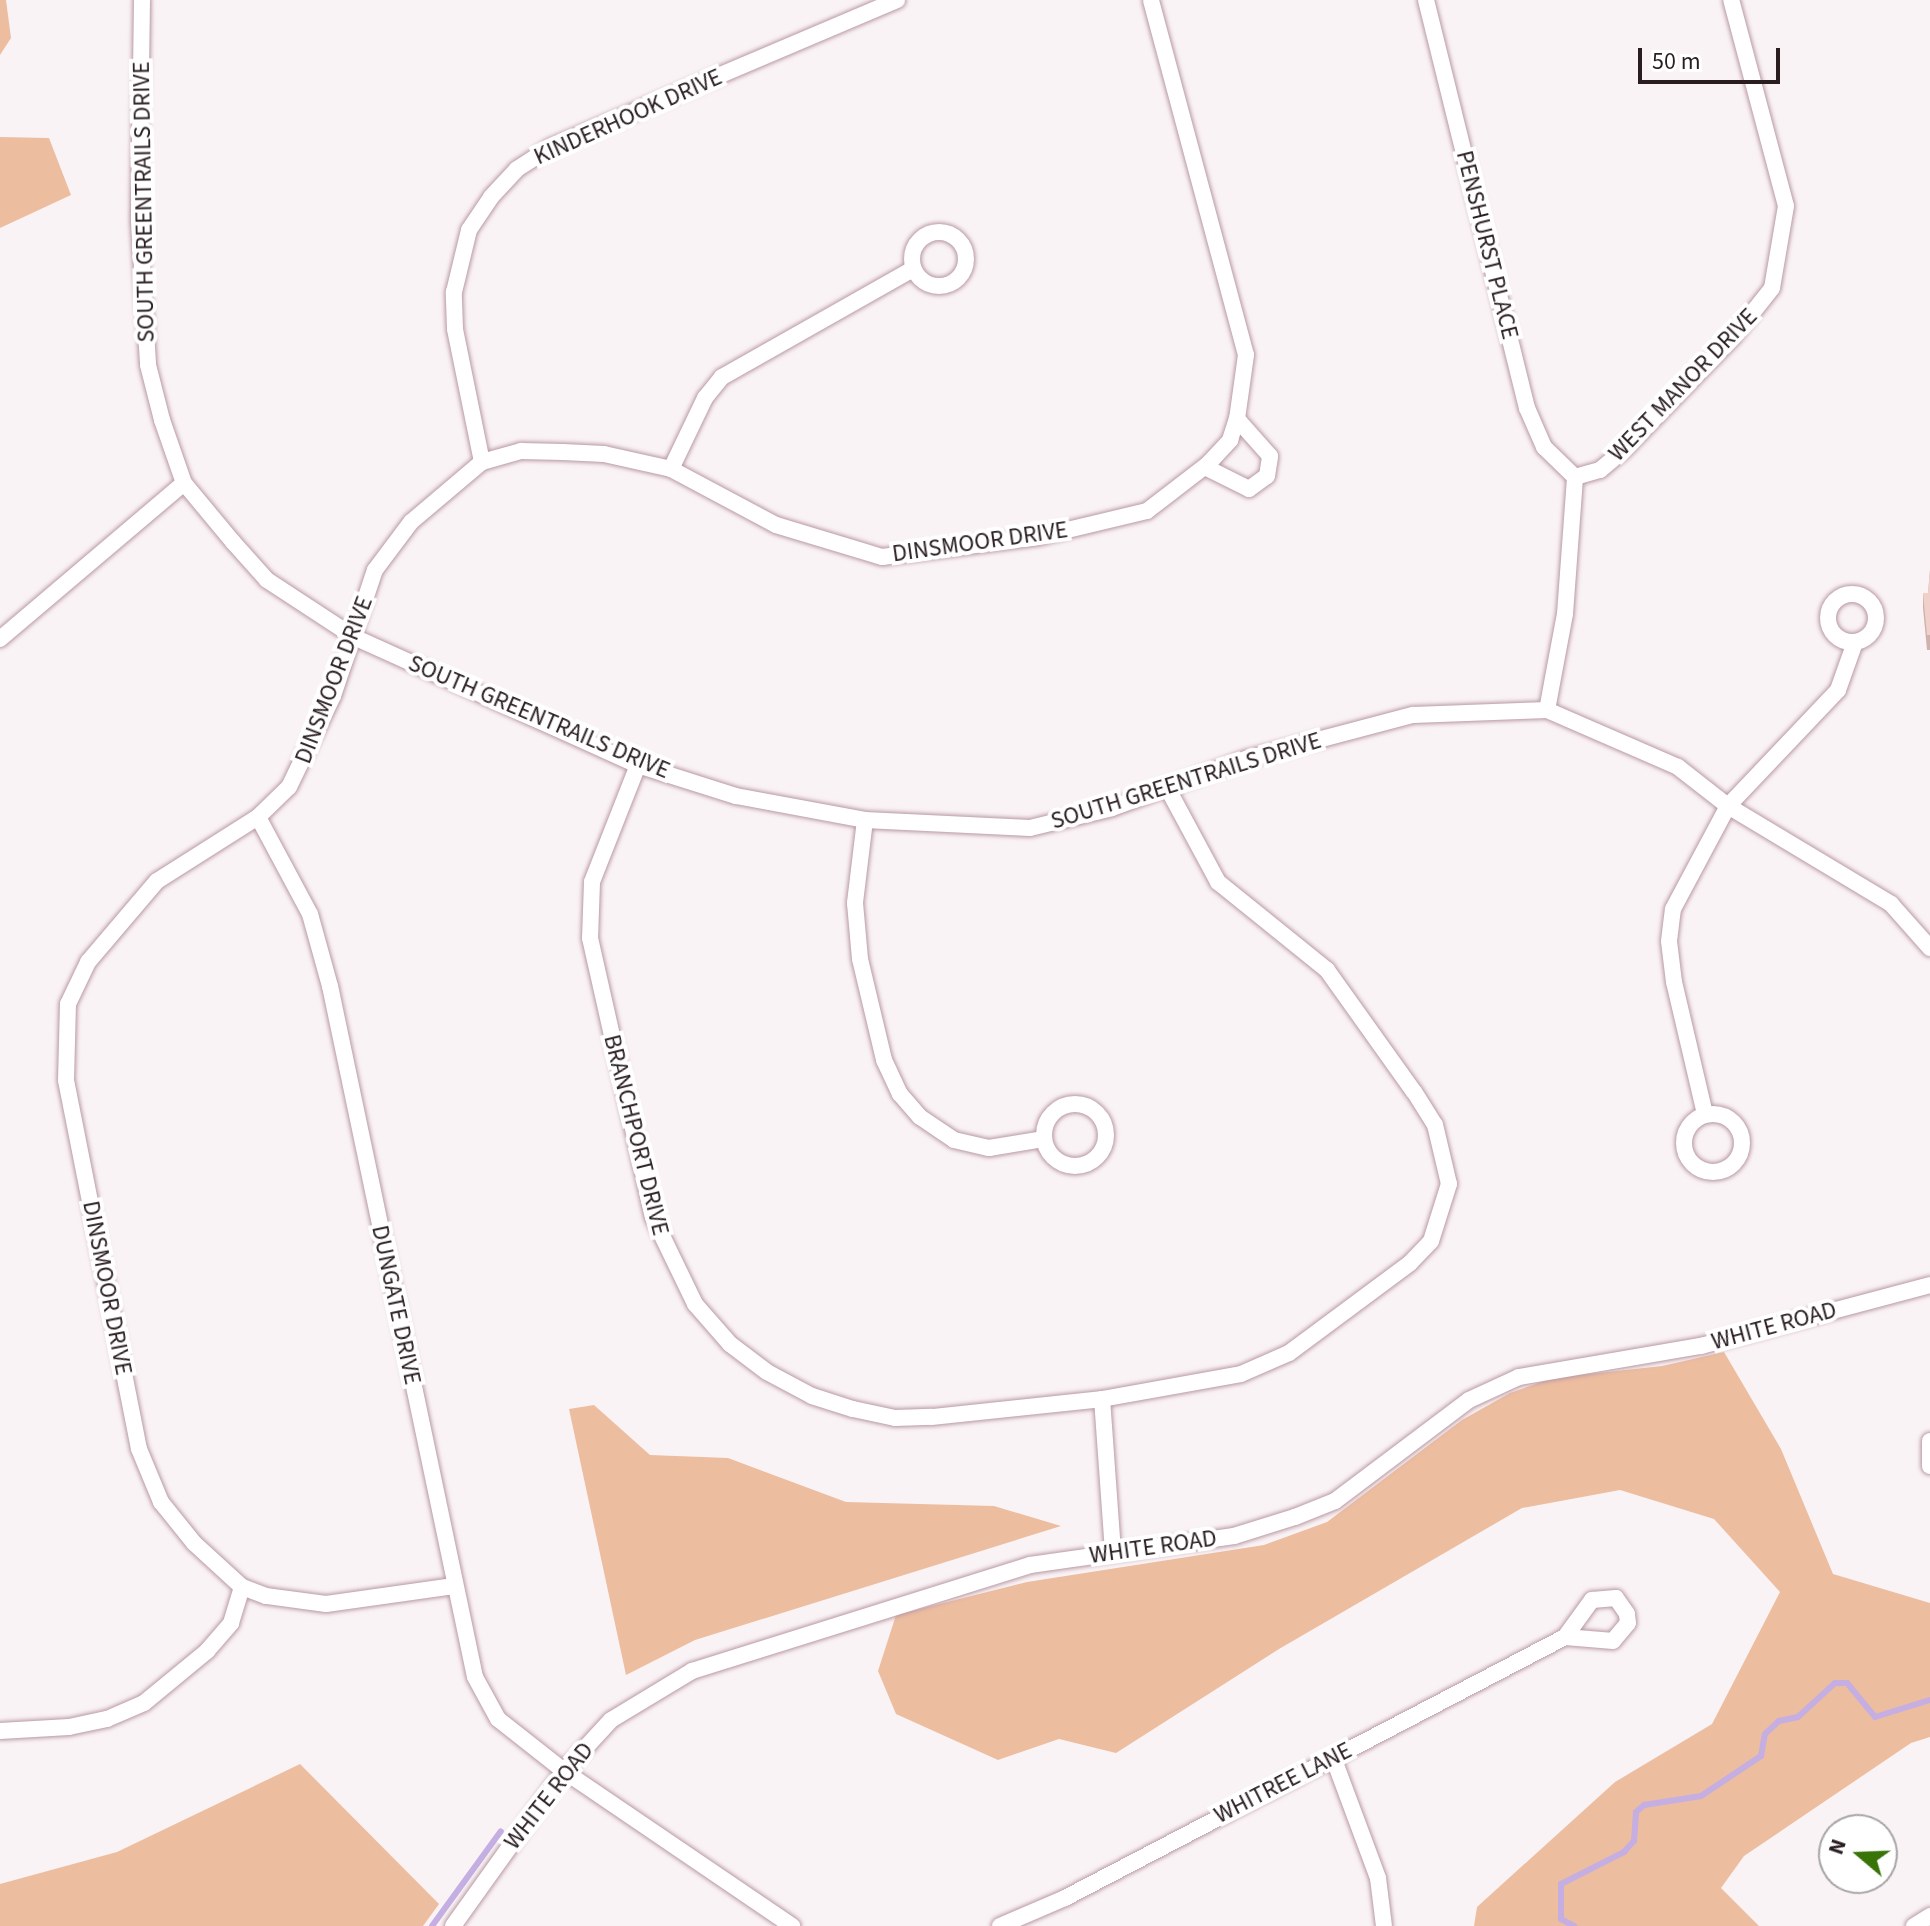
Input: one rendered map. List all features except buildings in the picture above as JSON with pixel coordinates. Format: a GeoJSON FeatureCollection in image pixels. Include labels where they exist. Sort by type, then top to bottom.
{"type":"FeatureCollection","features":[{"type":"Feature","properties":{"kind":"street","name":"SOUTH GREENTRAILS DRIVE"},"geometry":{"type":"LineString","coordinates":[[142,0],[139,220],[148,365],[184,483],[267,580],[354,637],[638,765],[736,796],[865,820],[1030,828],[1168,789],[1246,759],[1413,715],[1547,710],[1678,767],[1728,806],[1891,904],[1930,948]]}},
{"type":"Feature","properties":{"kind":"street","name":"KINDERHOOK DRIVE"},"geometry":{"type":"LineString","coordinates":[[482,462],[455,329],[454,292],[469,230],[491,197],[517,169],[551,147],[897,0]]}},
{"type":"Feature","properties":{"kind":"street"},"geometry":{"type":"LineString","coordinates":[[1151,0],[1246,355],[1237,419],[1270,456],[1267,476],[1249,489],[1205,467]]}},
{"type":"Feature","properties":{"kind":"street","name":"PENSHURST PLACE"},"geometry":{"type":"LineString","coordinates":[[1426,0],[1527,408],[1544,447],[1575,477]]}},
{"type":"Feature","properties":{"kind":"street","name":"WEST MANOR DRIVE"},"geometry":{"type":"LineString","coordinates":[[1575,477],[1600,470],[1624,450],[1734,336],[1772,288],[1786,206],[1731,0]]}},
{"type":"Feature","properties":{"kind":"street"},"geometry":{"type":"LineString","coordinates":[[671,469],[705,398],[722,377],[913,269]]}},
{"type":"Feature","properties":{"kind":"street","name":"DINSMOOR DRIVE"},"geometry":{"type":"LineString","coordinates":[[454,1586],[326,1604],[266,1596],[242,1587],[177,1525],[139,1449],[66,1080],[65,1039],[75,990],[88,962],[157,881],[258,817],[289,787],[308,757],[354,637],[375,570],[411,522],[482,462],[521,451],[563,452],[604,454],[671,469],[776,525],[882,557],[1038,537],[1147,511],[1205,467],[1230,440],[1237,419]]}},
{"type":"Feature","properties":{"kind":"street"},"geometry":{"type":"LineString","coordinates":[[1547,710],[1565,614],[1575,477]]}},
{"type":"Feature","properties":{"kind":"street"},"geometry":{"type":"LineString","coordinates":[[0,639],[184,483]]}},
{"type":"Feature","properties":{"kind":"street"},"geometry":{"type":"LineString","coordinates":[[1705,1114],[1669,941],[1673,909],[1688,873],[1728,806],[1838,690],[1854,645]]}},
{"type":"Feature","properties":{"kind":"street","name":"BRANCHPORT DRIVE"},"geometry":{"type":"LineString","coordinates":[[638,765],[592,882],[590,938],[653,1217],[695,1304],[730,1344],[767,1372],[812,1396],[895,1418],[1102,1399],[1241,1374],[1289,1353],[1410,1263],[1431,1241],[1449,1184],[1435,1125],[1327,970],[1218,882],[1168,789]]}},
{"type":"Feature","properties":{"kind":"street","name":"DUNGATE DRIVE"},"geometry":{"type":"LineString","coordinates":[[258,817],[310,914],[330,986],[475,1677],[498,1719],[564,1771]]}},
{"type":"Feature","properties":{"kind":"street"},"geometry":{"type":"LineString","coordinates":[[865,820],[855,903],[860,959],[884,1060],[900,1094],[920,1117],[954,1140],[989,1148],[1044,1139]]}},
{"type":"Feature","properties":{"kind":"street","name":"WHITE ROAD"},"geometry":{"type":"LineString","coordinates":[[453,1926],[564,1771],[611,1720],[692,1671],[935,1591],[1030,1565],[1234,1536],[1335,1501],[1469,1400],[1519,1377],[1701,1346],[1930,1285]]}},
{"type":"Feature","properties":{"kind":"street"},"geometry":{"type":"LineString","coordinates":[[1102,1399],[1113,1552]]}},
{"type":"Feature","properties":{"kind":"street"},"geometry":{"type":"LineString","coordinates":[[1930,1441],[1930,1466]]}},
{"type":"Feature","properties":{"kind":"street"},"geometry":{"type":"LineString","coordinates":[[0,1731],[69,1727],[107,1719],[144,1703],[207,1651],[231,1623],[242,1587]]}},
{"type":"Feature","properties":{"kind":"street","name":"WHITREE LANE"},"geometry":{"type":"LineString","coordinates":[[1000,1926],[1565,1637]]}},
{"type":"Feature","properties":{"kind":"street"},"geometry":{"type":"LineString","coordinates":[[1333,1757],[1378,1878],[1384,1926]]}},
{"type":"Feature","properties":{"kind":"street"},"geometry":{"type":"LineString","coordinates":[[564,1771],[792,1926]]}},
{"type":"Feature","properties":{"kind":"street"},"geometry":{"type":"LineString","coordinates":[[1914,1926],[1930,1916]]}},
{"type":"Feature","properties":{"kind":"shaded area"},"geometry":{"type":"Polygon","coordinates":[[[0,0],[6,0],[11,38],[0,55],[0,0]]]}},
{"type":"Feature","properties":{"kind":"shaded area"},"geometry":{"type":"Polygon","coordinates":[[[0,137],[49,138],[71,195],[0,228],[0,137]]]}},
{"type":"Feature","properties":{"kind":"shaded area"},"geometry":{"type":"Polygon","coordinates":[[[1724,1352],[1781,1449],[1833,1574],[1930,1603],[1930,1737],[1911,1743],[1744,1856],[1721,1888],[1759,1926],[1474,1926],[1477,1907],[1615,1782],[1712,1724],[1780,1592],[1714,1519],[1620,1490],[1522,1508],[1279,1649],[1116,1753],[1059,1739],[998,1760],[896,1714],[878,1671],[896,1615],[1027,1582],[1264,1545],[1327,1522],[1462,1420],[1510,1393],[1553,1378],[1662,1366],[1724,1352]]]}},
{"type":"Feature","properties":{"kind":"shaded area"},"geometry":{"type":"Polygon","coordinates":[[[594,1405],[650,1455],[728,1458],[846,1502],[994,1506],[1061,1526],[695,1640],[626,1675],[569,1409],[594,1405]]]}},
{"type":"Feature","properties":{"kind":"shaded area"},"geometry":{"type":"Polygon","coordinates":[[[300,1764],[439,1904],[423,1926],[0,1926],[0,1884],[117,1852],[300,1764]]]}},
{"type":"Feature","properties":{"kind":"waterway"},"geometry":{"type":"LineString","coordinates":[[1574,1926],[1561,1919],[1561,1884],[1624,1852],[1634,1841],[1636,1812],[1644,1805],[1701,1796],[1761,1756],[1765,1734],[1779,1721],[1798,1717],[1835,1683],[1847,1683],[1875,1717],[1930,1700]]}},
{"type":"Feature","properties":{"kind":"waterway"},"geometry":{"type":"LineString","coordinates":[[432,1926],[501,1831]]}}]}
